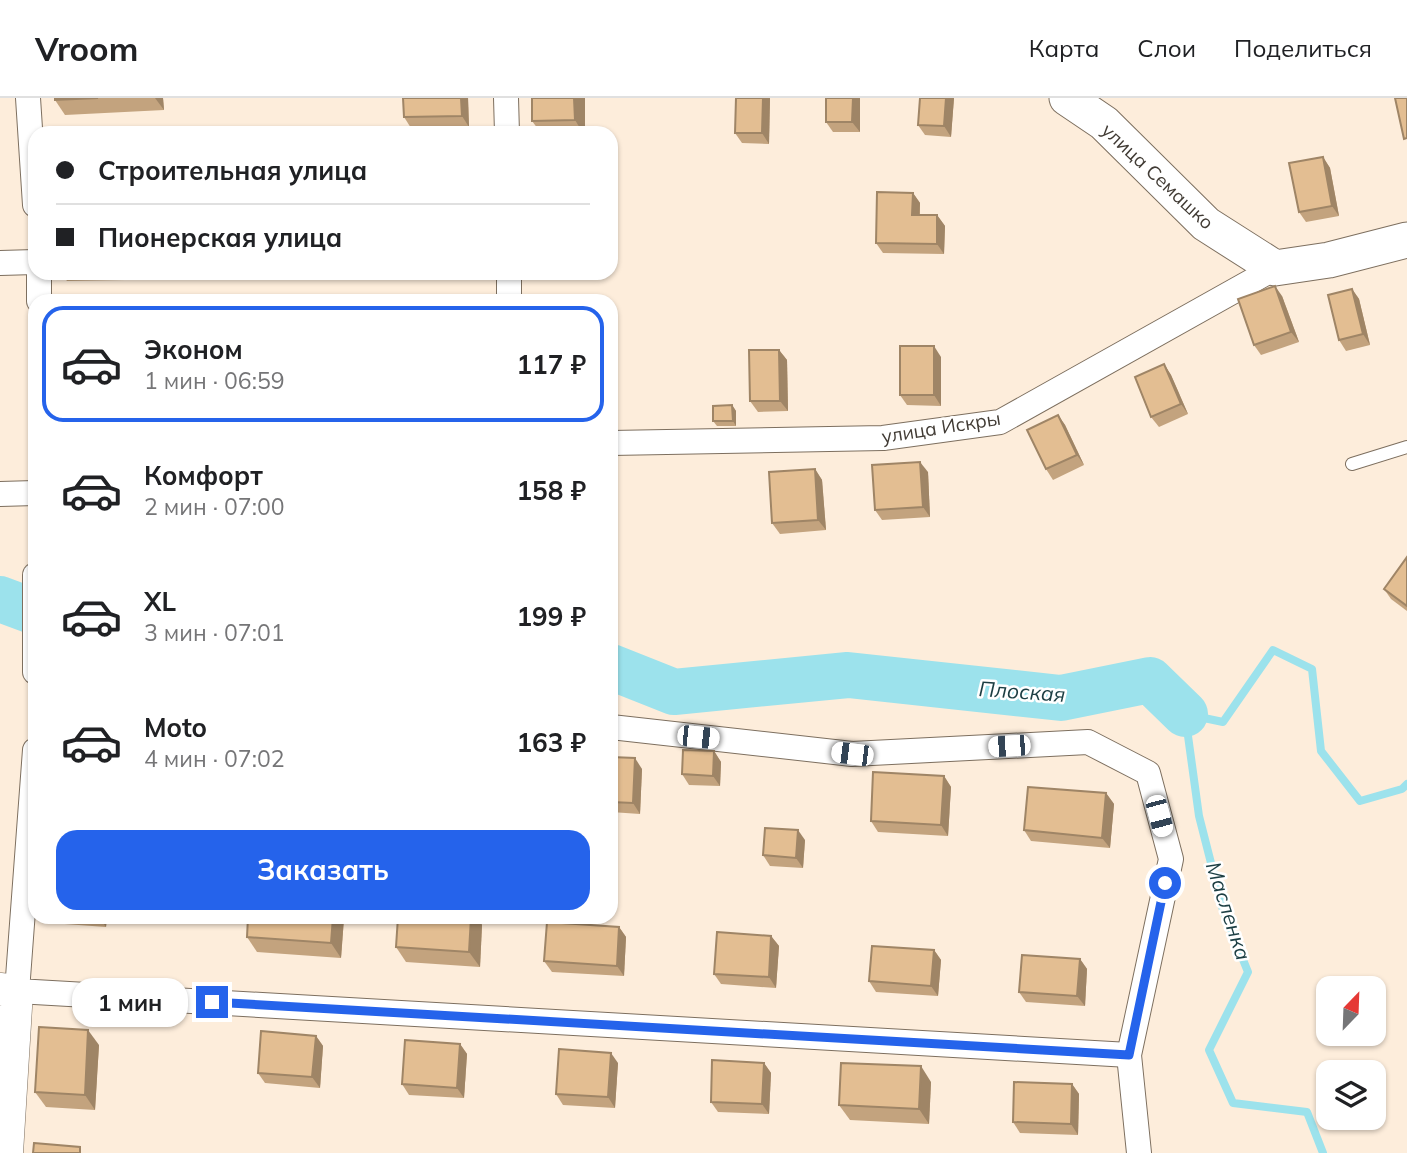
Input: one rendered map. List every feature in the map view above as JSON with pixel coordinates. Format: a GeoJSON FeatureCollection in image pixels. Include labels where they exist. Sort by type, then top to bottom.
{"type":"FeatureCollection","features":[{"type":"Feature","properties":{"kind":"main road","name":"улица Семашко"},"geometry":{"type":"LineString","coordinates":[[1067,98],[1104,123],[1206,224],[1275,268]]}},
{"type":"Feature","properties":{"kind":"main road"},"geometry":{"type":"LineString","coordinates":[[1275,268],[1329,260],[1407,240]]}},
{"type":"Feature","properties":{"kind":"street"},"geometry":{"type":"LineString","coordinates":[[28,98],[30,126]]}},
{"type":"Feature","properties":{"kind":"street"},"geometry":{"type":"LineString","coordinates":[[506,98],[507,126]]}},
{"type":"Feature","properties":{"kind":"street"},"geometry":{"type":"LineString","coordinates":[[0,263],[28,262]]}},
{"type":"Feature","properties":{"kind":"street","name":"улица Искры"},"geometry":{"type":"LineString","coordinates":[[618,443],[883,438],[1000,422],[1275,268]]}},
{"type":"Feature","properties":{"kind":"street"},"geometry":{"type":"LineString","coordinates":[[0,494],[28,493]]}},
{"type":"Feature","properties":{"kind":"street"},"geometry":{"type":"LineString","coordinates":[[618,728],[852,754],[1087,742],[1148,773],[1171,859],[1129,1055],[1139,1153]]}},
{"type":"Feature","properties":{"kind":"street"},"geometry":{"type":"LineString","coordinates":[[7,1153],[9,990],[28,815]]}},
{"type":"Feature","properties":{"kind":"street"},"geometry":{"type":"LineString","coordinates":[[9,990],[1129,1055]]}},
{"type":"Feature","properties":{"kind":"lane"},"geometry":{"type":"LineString","coordinates":[[1352,464],[1407,447]]}},
{"type":"Feature","properties":{"kind":"building"},"geometry":{"type":"Polygon","coordinates":[[[55,98],[98,98],[55,100],[55,98]]]}},
{"type":"Feature","properties":{"kind":"building"},"geometry":{"type":"Polygon","coordinates":[[[403,98],[461,98],[462,116],[404,117],[403,98]]]}},
{"type":"Feature","properties":{"kind":"building"},"geometry":{"type":"Polygon","coordinates":[[[532,98],[574,98],[575,120],[532,121],[532,98]]]}},
{"type":"Feature","properties":{"kind":"building"},"geometry":{"type":"Polygon","coordinates":[[[736,98],[763,98],[762,133],[735,133],[736,98]]]}},
{"type":"Feature","properties":{"kind":"building"},"geometry":{"type":"Polygon","coordinates":[[[826,98],[853,98],[852,122],[826,122],[826,98]]]}},
{"type":"Feature","properties":{"kind":"building"},"geometry":{"type":"Polygon","coordinates":[[[920,98],[946,98],[944,126],[918,125],[920,98]]]}},
{"type":"Feature","properties":{"kind":"building"},"geometry":{"type":"Polygon","coordinates":[[[1395,98],[1407,98],[1407,138],[1404,139],[1395,98]]]}},
{"type":"Feature","properties":{"kind":"building"},"geometry":{"type":"Polygon","coordinates":[[[1323,157],[1332,206],[1299,212],[1289,163],[1323,157]]]}},
{"type":"Feature","properties":{"kind":"building"},"geometry":{"type":"Polygon","coordinates":[[[877,192],[913,193],[912,215],[937,215],[937,244],[876,243],[877,192]]]}},
{"type":"Feature","properties":{"kind":"building"},"geometry":{"type":"Polygon","coordinates":[[[1275,286],[1291,332],[1254,345],[1238,299],[1275,286]]]}},
{"type":"Feature","properties":{"kind":"building"},"geometry":{"type":"Polygon","coordinates":[[[1352,289],[1363,334],[1339,340],[1328,295],[1352,289]]]}},
{"type":"Feature","properties":{"kind":"building"},"geometry":{"type":"Polygon","coordinates":[[[900,346],[934,346],[934,395],[900,395],[900,346]]]}},
{"type":"Feature","properties":{"kind":"building"},"geometry":{"type":"Polygon","coordinates":[[[749,350],[779,350],[780,401],[750,401],[749,350]]]}},
{"type":"Feature","properties":{"kind":"building"},"geometry":{"type":"Polygon","coordinates":[[[1164,364],[1181,404],[1151,417],[1135,377],[1164,364]]]}},
{"type":"Feature","properties":{"kind":"building"},"geometry":{"type":"Polygon","coordinates":[[[732,405],[733,421],[713,421],[713,406],[732,405]]]}},
{"type":"Feature","properties":{"kind":"building"},"geometry":{"type":"Polygon","coordinates":[[[1058,415],[1077,455],[1046,469],[1027,430],[1058,415]]]}},
{"type":"Feature","properties":{"kind":"building"},"geometry":{"type":"Polygon","coordinates":[[[920,462],[923,507],[875,510],[872,465],[920,462]]]}},
{"type":"Feature","properties":{"kind":"building"},"geometry":{"type":"Polygon","coordinates":[[[815,469],[818,520],[772,523],[769,472],[815,469]]]}},
{"type":"Feature","properties":{"kind":"building"},"geometry":{"type":"Polygon","coordinates":[[[1407,557],[1407,606],[1384,589],[1407,557]]]}},
{"type":"Feature","properties":{"kind":"building"},"geometry":{"type":"Polygon","coordinates":[[[683,750],[714,751],[713,776],[682,774],[683,750]]]}},
{"type":"Feature","properties":{"kind":"building"},"geometry":{"type":"Polygon","coordinates":[[[618,757],[635,758],[633,803],[618,802],[618,757]]]}},
{"type":"Feature","properties":{"kind":"building"},"geometry":{"type":"Polygon","coordinates":[[[873,772],[944,776],[941,825],[871,821],[873,772]]]}},
{"type":"Feature","properties":{"kind":"building"},"geometry":{"type":"Polygon","coordinates":[[[1028,787],[1106,793],[1102,838],[1024,830],[1028,787]]]}},
{"type":"Feature","properties":{"kind":"building"},"geometry":{"type":"Polygon","coordinates":[[[765,828],[798,830],[796,858],[763,855],[765,828]]]}},
{"type":"Feature","properties":{"kind":"building"},"geometry":{"type":"Polygon","coordinates":[[[248,924],[332,924],[331,943],[247,937],[248,924]]]}},
{"type":"Feature","properties":{"kind":"building"},"geometry":{"type":"Polygon","coordinates":[[[398,924],[471,924],[469,952],[396,947],[398,924]]]}},
{"type":"Feature","properties":{"kind":"building"},"geometry":{"type":"Polygon","coordinates":[[[547,924],[619,927],[617,966],[544,961],[547,924]]]}},
{"type":"Feature","properties":{"kind":"building"},"geometry":{"type":"Polygon","coordinates":[[[717,932],[771,936],[769,977],[714,974],[717,932]]]}},
{"type":"Feature","properties":{"kind":"building"},"geometry":{"type":"Polygon","coordinates":[[[872,946],[934,950],[931,986],[869,981],[872,946]]]}},
{"type":"Feature","properties":{"kind":"building"},"geometry":{"type":"Polygon","coordinates":[[[1022,955],[1080,959],[1077,996],[1019,992],[1022,955]]]}},
{"type":"Feature","properties":{"kind":"building"},"geometry":{"type":"Polygon","coordinates":[[[39,1027],[88,1030],[85,1095],[35,1092],[39,1027]]]}},
{"type":"Feature","properties":{"kind":"building"},"geometry":{"type":"Polygon","coordinates":[[[261,1031],[316,1036],[312,1077],[258,1073],[261,1031]]]}},
{"type":"Feature","properties":{"kind":"building"},"geometry":{"type":"Polygon","coordinates":[[[405,1040],[460,1044],[457,1088],[402,1084],[405,1040]]]}},
{"type":"Feature","properties":{"kind":"building"},"geometry":{"type":"Polygon","coordinates":[[[559,1049],[611,1053],[608,1097],[556,1094],[559,1049]]]}},
{"type":"Feature","properties":{"kind":"building"},"geometry":{"type":"Polygon","coordinates":[[[712,1060],[764,1063],[762,1104],[711,1102],[712,1060]]]}},
{"type":"Feature","properties":{"kind":"building"},"geometry":{"type":"Polygon","coordinates":[[[841,1063],[921,1066],[919,1109],[839,1105],[841,1063]]]}},
{"type":"Feature","properties":{"kind":"building"},"geometry":{"type":"Polygon","coordinates":[[[1014,1082],[1072,1084],[1071,1124],[1013,1122],[1014,1082]]]}},
{"type":"Feature","properties":{"kind":"building"},"geometry":{"type":"Polygon","coordinates":[[[34,1143],[80,1147],[80,1153],[33,1153],[34,1143]]]}},
{"type":"Feature","properties":{"kind":"waterway","name":"Плоская"},"geometry":{"type":"LineString","coordinates":[[0,599],[28,609]]}},
{"type":"Feature","properties":{"kind":"waterway","name":"Масленка"},"geometry":{"type":"LineString","coordinates":[[1323,1153],[1307,1112],[1233,1103],[1209,1050],[1248,972],[1223,910],[1199,816],[1185,714],[1223,722],[1273,650],[1312,669],[1321,751],[1360,801],[1402,789],[1407,784]]}},
{"type":"Feature","properties":{"kind":"waterway","name":"Плоская"},"geometry":{"type":"LineString","coordinates":[[618,670],[674,692],[848,675],[1061,698],[1150,680],[1185,714]]}},
{"type":"Feature","properties":{"kind":"route"},"geometry":{"type":"LineString","coordinates":[[212,1002],[1129,1055],[1165,883]]}}]}
